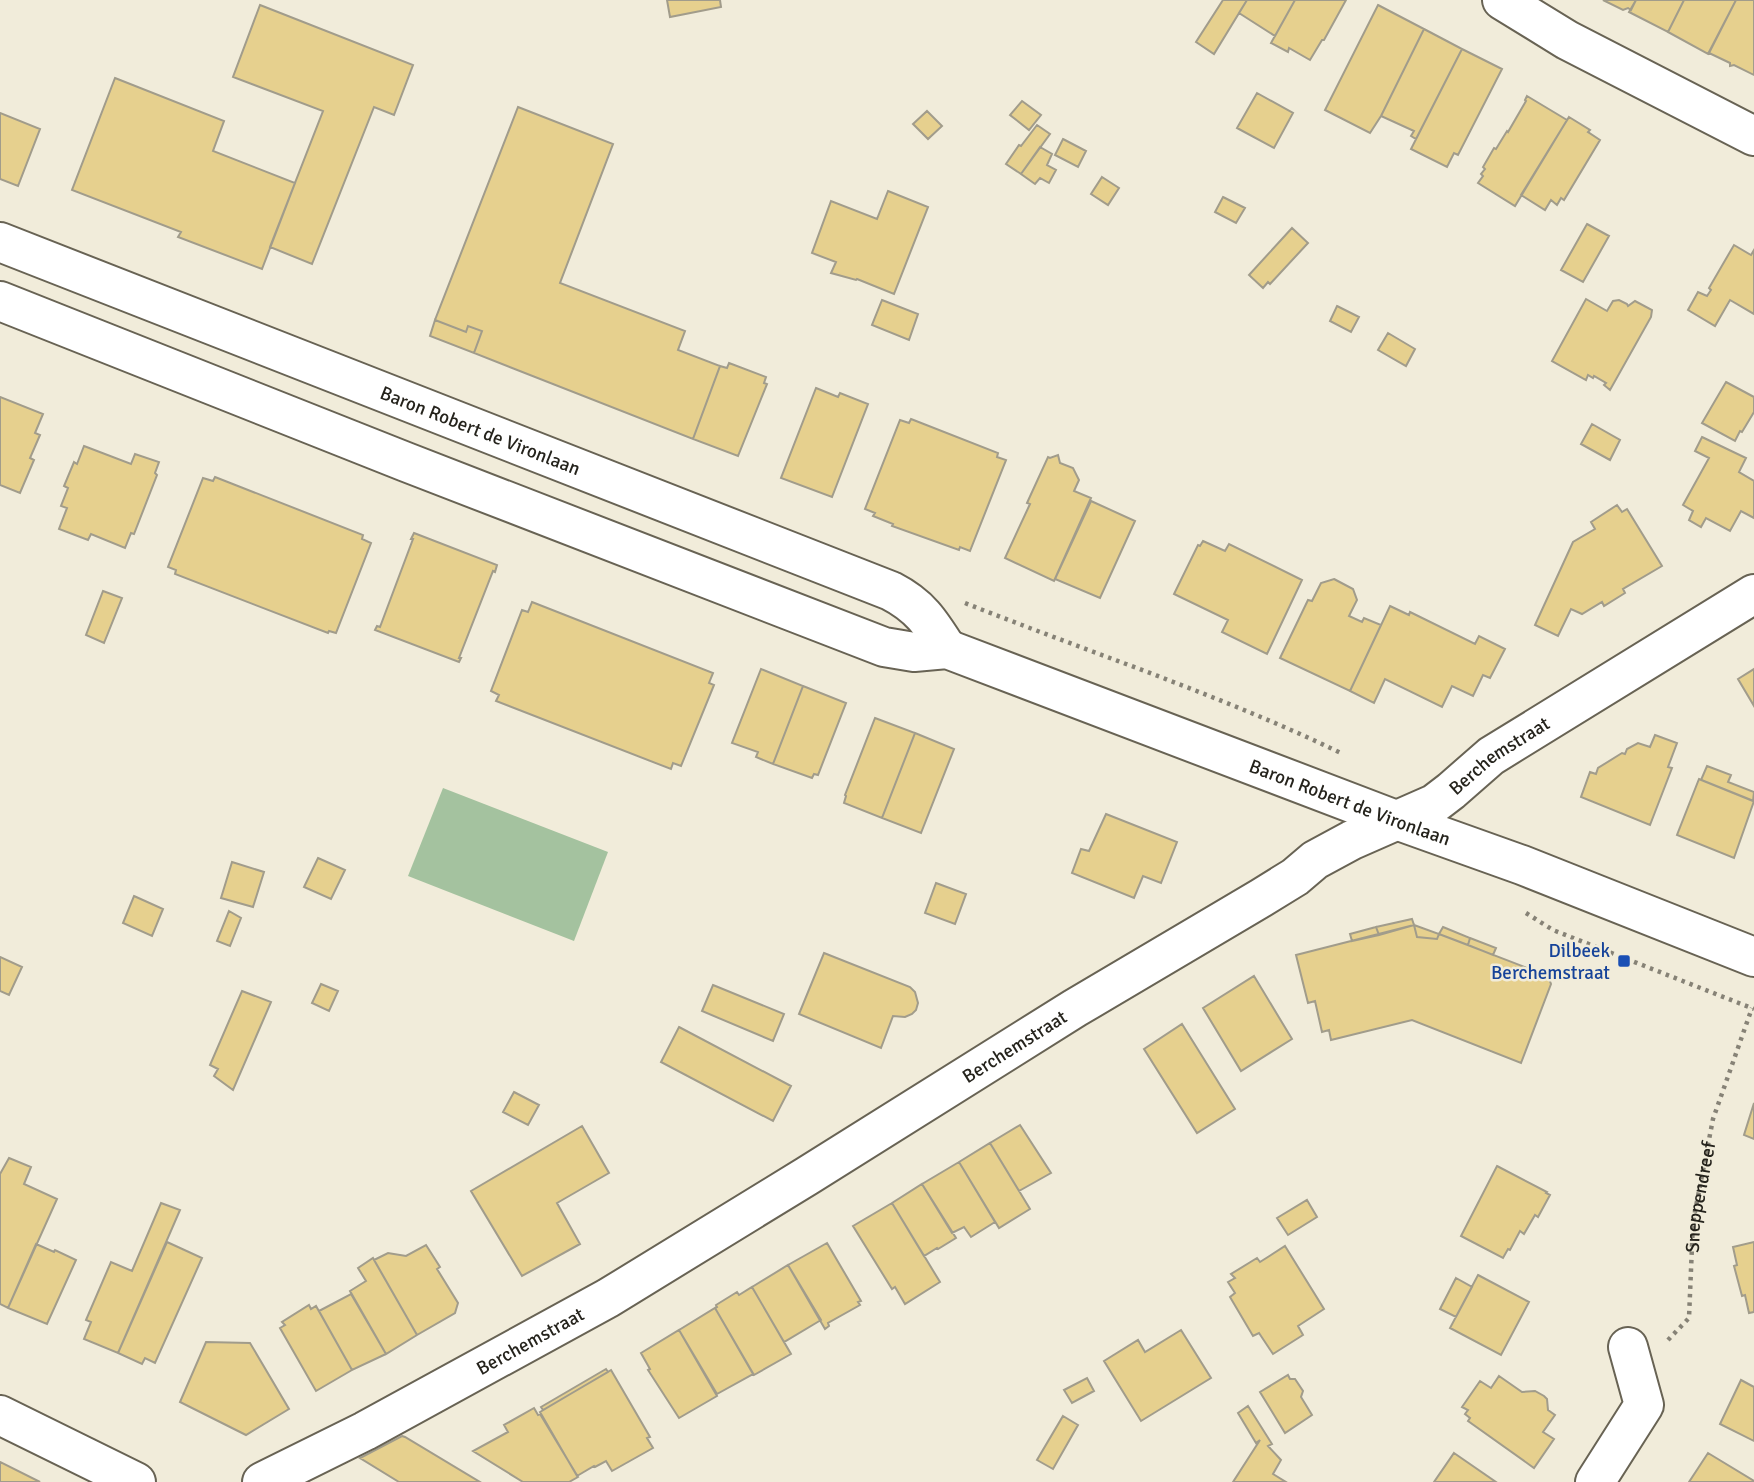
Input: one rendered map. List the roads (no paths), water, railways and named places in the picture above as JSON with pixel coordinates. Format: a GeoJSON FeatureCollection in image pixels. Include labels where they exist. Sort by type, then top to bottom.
{"type":"FeatureCollection","features":[{"type":"Feature","properties":{"kind":"street"},"geometry":{"type":"LineString","coordinates":[[1502,0],[1567,40],[1754,135]]}},
{"type":"Feature","properties":{"kind":"street","name":"Baron Robert de Vironlaan"},"geometry":{"type":"LineString","coordinates":[[0,242],[891,591],[908,600],[924,615],[947,649]]}},
{"type":"Feature","properties":{"kind":"street"},"geometry":{"type":"LineString","coordinates":[[50,321],[71,270]]}},
{"type":"Feature","properties":{"kind":"street","name":"Baron Robert de Vironlaan"},"geometry":{"type":"LineString","coordinates":[[0,301],[884,648],[914,652],[947,649],[1396,820],[1522,865],[1754,957]]}},
{"type":"Feature","properties":{"kind":"street"},"geometry":{"type":"LineString","coordinates":[[867,641],[882,635],[890,626],[893,605],[891,591]]}},
{"type":"Feature","properties":{"kind":"street","name":"Berchemstraat"},"geometry":{"type":"LineString","coordinates":[[262,1482],[365,1431],[608,1298],[1075,1008],[1261,898],[1315,860],[1434,804],[1491,756],[1754,594]]}},
{"type":"Feature","properties":{"kind":"street"},"geometry":{"type":"LineString","coordinates":[[1595,1482],[1644,1405],[1631,1357]]}},
{"type":"Feature","properties":{"kind":"street"},"geometry":{"type":"LineString","coordinates":[[0,1415],[136,1482]]}},
{"type":"Feature","properties":{"kind":"place","name":"Dilbeek Berchemstraat"},"geometry":{"type":"Point","coordinates":[1624,961]}}]}
